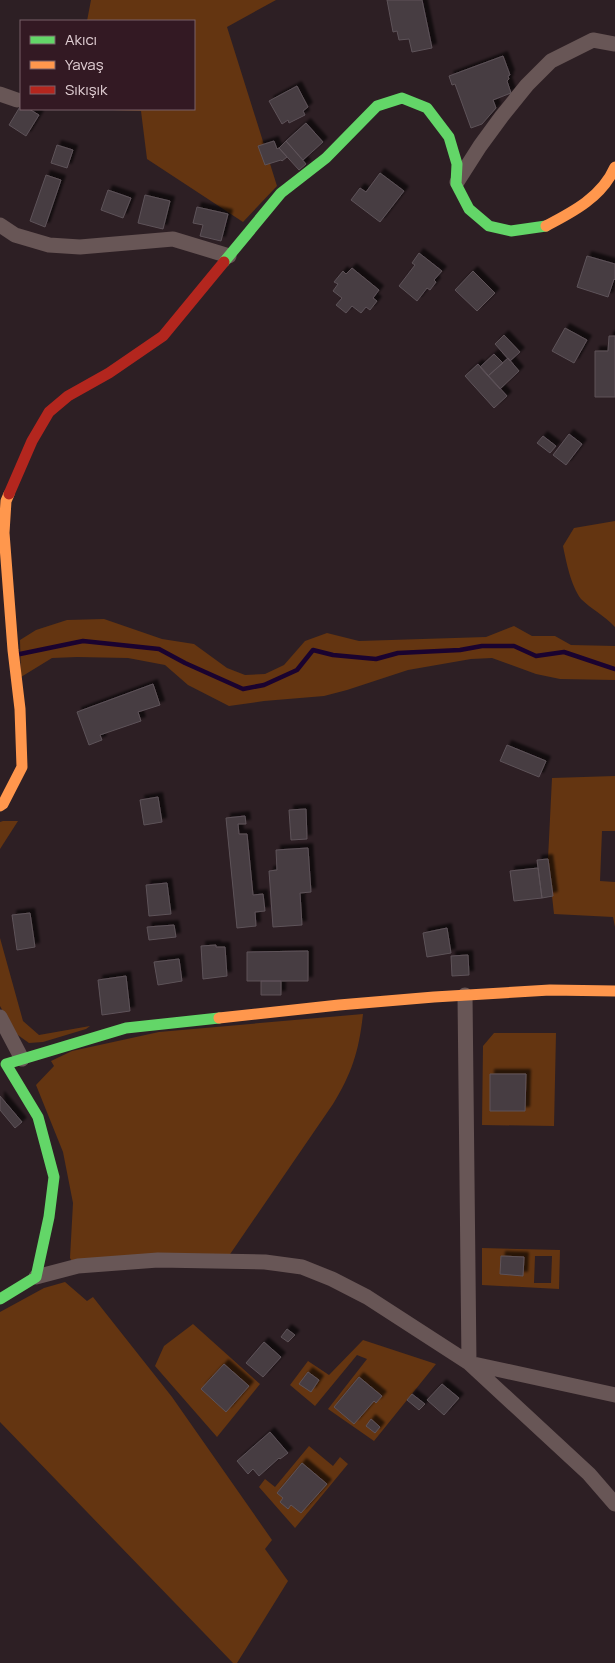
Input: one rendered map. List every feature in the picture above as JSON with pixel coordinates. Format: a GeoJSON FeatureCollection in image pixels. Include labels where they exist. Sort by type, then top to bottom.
{"type":"FeatureCollection","features":[{"type":"Feature","properties":{"kind":"street"},"geometry":{"type":"LineString","coordinates":[[456,184],[502,116],[527,85],[551,61],[593,40],[615,44]]}},
{"type":"Feature","properties":{"kind":"street"},"geometry":{"type":"LineString","coordinates":[[0,94],[17,100]]}},
{"type":"Feature","properties":{"kind":"street"},"geometry":{"type":"LineString","coordinates":[[0,806],[3,804],[22,768],[20,709],[13,650],[4,533],[6,501],[17,472],[49,412],[68,396],[110,373],[163,336],[281,193],[326,158],[377,106],[402,98],[427,108],[449,137],[457,164],[456,184],[469,209],[489,226],[511,231],[544,227],[591,200],[612,174],[615,167]]}},
{"type":"Feature","properties":{"kind":"street"},"geometry":{"type":"LineString","coordinates":[[0,225],[15,235],[49,245],[80,247],[173,239],[229,256]]}},
{"type":"Feature","properties":{"kind":"street"},"geometry":{"type":"LineString","coordinates":[[36,1277],[49,1217],[54,1177],[38,1117],[3,1062],[22,1059],[126,1028],[339,1005],[465,995],[550,990],[615,991]]}},
{"type":"Feature","properties":{"kind":"street"},"geometry":{"type":"LineString","coordinates":[[465,995],[469,1363]]}},
{"type":"Feature","properties":{"kind":"street"},"geometry":{"type":"LineString","coordinates":[[0,1017],[22,1059]]}},
{"type":"Feature","properties":{"kind":"street"},"geometry":{"type":"LineString","coordinates":[[0,1298],[36,1277],[78,1266],[158,1260],[265,1262],[302,1267],[332,1278],[367,1297],[469,1363],[615,1497]]}},
{"type":"Feature","properties":{"kind":"street"},"geometry":{"type":"LineString","coordinates":[[469,1363],[615,1395]]}},
{"type":"Feature","properties":{"kind":"street"},"geometry":{"type":"LineString","coordinates":[[589,1474],[615,1504]]}},
{"type":"Feature","properties":{"kind":"shaded area"},"geometry":{"type":"Polygon","coordinates":[[[91,0],[276,0],[227,27],[277,186],[243,222],[147,159],[141,111],[112,110],[195,110],[195,20],[87,20],[91,0]]]}},
{"type":"Feature","properties":{"kind":"shaded area"},"geometry":{"type":"Polygon","coordinates":[[[615,521],[615,627],[577,594],[569,573],[563,546],[574,528],[615,521]]]}},
{"type":"Feature","properties":{"kind":"shaded area"},"geometry":{"type":"Polygon","coordinates":[[[104,619],[162,639],[194,644],[227,668],[245,675],[265,674],[284,665],[305,641],[327,633],[359,641],[486,637],[514,626],[532,636],[555,636],[571,645],[615,646],[615,680],[560,679],[536,674],[492,658],[471,659],[408,670],[324,696],[229,706],[188,685],[165,665],[128,658],[52,658],[21,677],[20,640],[36,630],[67,620],[104,619]]]}},
{"type":"Feature","properties":{"kind":"shaded area"},"geometry":{"type":"Polygon","coordinates":[[[615,776],[615,831],[602,831],[600,881],[615,882],[615,927],[613,917],[554,914],[548,859],[552,778],[615,776]]]}},
{"type":"Feature","properties":{"kind":"shaded area"},"geometry":{"type":"Polygon","coordinates":[[[18,821],[0,849],[0,822],[18,821]]]}},
{"type":"Feature","properties":{"kind":"shaded area"},"geometry":{"type":"Polygon","coordinates":[[[0,938],[23,1021],[39,1035],[90,1026],[86,1029],[43,1042],[29,1043],[15,1033],[0,1006],[0,938]]]}},
{"type":"Feature","properties":{"kind":"shaded area"},"geometry":{"type":"Polygon","coordinates":[[[363,1014],[354,1061],[340,1093],[224,1263],[76,1269],[70,1258],[73,1203],[63,1152],[36,1085],[54,1066],[51,1061],[72,1051],[159,1032],[363,1014]]]}},
{"type":"Feature","properties":{"kind":"shaded area"},"geometry":{"type":"Polygon","coordinates":[[[494,1033],[556,1033],[554,1126],[482,1125],[483,1046],[494,1033]]]}},
{"type":"Feature","properties":{"kind":"shaded area"},"geometry":{"type":"Polygon","coordinates":[[[482,1248],[560,1250],[559,1289],[482,1285],[482,1248]],[[535,1256],[534,1283],[551,1283],[552,1256],[535,1256]]]}},
{"type":"Feature","properties":{"kind":"shaded area"},"geometry":{"type":"Polygon","coordinates":[[[65,1282],[87,1301],[93,1297],[172,1397],[272,1540],[265,1549],[288,1581],[237,1663],[233,1663],[0,1422],[0,1312],[44,1288],[65,1282]]]}},
{"type":"Feature","properties":{"kind":"shaded area"},"geometry":{"type":"Polygon","coordinates":[[[193,1324],[260,1384],[217,1437],[155,1366],[164,1346],[193,1324]]]}},
{"type":"Feature","properties":{"kind":"shaded area"},"geometry":{"type":"Polygon","coordinates":[[[363,1340],[436,1364],[374,1441],[328,1409],[367,1359],[357,1355],[315,1406],[290,1385],[308,1361],[329,1375],[363,1340]]]}},
{"type":"Feature","properties":{"kind":"shaded area"},"geometry":{"type":"Polygon","coordinates":[[[309,1446],[333,1466],[340,1457],[348,1464],[295,1528],[259,1487],[265,1479],[275,1487],[309,1446]]]}},
{"type":"Feature","properties":{"kind":"building"},"geometry":{"type":"Polygon","coordinates":[[[387,0],[422,0],[432,48],[412,52],[409,39],[399,40],[397,31],[393,32],[387,0]]]}},
{"type":"Feature","properties":{"kind":"building"},"geometry":{"type":"Polygon","coordinates":[[[503,56],[510,75],[507,81],[511,93],[493,100],[496,108],[482,124],[471,128],[455,84],[452,85],[449,76],[503,56]]]}},
{"type":"Feature","properties":{"kind":"building"},"geometry":{"type":"Polygon","coordinates":[[[297,86],[308,107],[303,111],[305,115],[289,123],[288,120],[282,124],[269,101],[297,86]]]}},
{"type":"Feature","properties":{"kind":"building"},"geometry":{"type":"Polygon","coordinates":[[[20,107],[20,110],[31,110],[39,115],[26,136],[9,125],[20,107]]]}},
{"type":"Feature","properties":{"kind":"building"},"geometry":{"type":"Polygon","coordinates":[[[306,123],[323,142],[303,160],[286,141],[306,123]]]}},
{"type":"Feature","properties":{"kind":"building"},"geometry":{"type":"Polygon","coordinates":[[[274,141],[277,149],[279,148],[287,157],[282,161],[265,165],[258,146],[274,141]]]}},
{"type":"Feature","properties":{"kind":"building"},"geometry":{"type":"Polygon","coordinates":[[[286,141],[306,164],[299,170],[279,148],[286,141]]]}},
{"type":"Feature","properties":{"kind":"building"},"geometry":{"type":"Polygon","coordinates":[[[57,145],[73,150],[67,168],[51,163],[57,145]]]}},
{"type":"Feature","properties":{"kind":"building"},"geometry":{"type":"Polygon","coordinates":[[[380,173],[404,191],[380,222],[351,200],[360,188],[366,192],[380,173]]]}},
{"type":"Feature","properties":{"kind":"building"},"geometry":{"type":"Polygon","coordinates":[[[46,175],[61,180],[45,227],[30,221],[46,175]]]}},
{"type":"Feature","properties":{"kind":"building"},"geometry":{"type":"Polygon","coordinates":[[[108,190],[131,198],[123,218],[101,210],[108,190]]]}},
{"type":"Feature","properties":{"kind":"building"},"geometry":{"type":"Polygon","coordinates":[[[145,195],[170,201],[163,229],[138,223],[145,195]]]}},
{"type":"Feature","properties":{"kind":"building"},"geometry":{"type":"Polygon","coordinates":[[[197,207],[228,214],[221,241],[200,236],[203,225],[193,223],[197,207]]]}},
{"type":"Feature","properties":{"kind":"building"},"geometry":{"type":"Polygon","coordinates":[[[419,253],[442,271],[434,280],[436,282],[430,290],[427,288],[417,301],[399,286],[415,265],[412,263],[419,253]]]}},
{"type":"Feature","properties":{"kind":"building"},"geometry":{"type":"Polygon","coordinates":[[[587,256],[615,264],[615,280],[608,297],[577,287],[587,256]]]}},
{"type":"Feature","properties":{"kind":"building"},"geometry":{"type":"Polygon","coordinates":[[[352,268],[379,290],[373,298],[377,301],[370,310],[366,307],[361,313],[352,306],[346,313],[336,305],[342,298],[333,291],[338,284],[334,282],[343,271],[346,274],[352,268]]]}},
{"type":"Feature","properties":{"kind":"building"},"geometry":{"type":"Polygon","coordinates":[[[473,271],[495,293],[477,311],[455,290],[473,271]]]}},
{"type":"Feature","properties":{"kind":"building"},"geometry":{"type":"Polygon","coordinates":[[[565,328],[587,340],[574,363],[552,351],[565,328]]]}},
{"type":"Feature","properties":{"kind":"building"},"geometry":{"type":"Polygon","coordinates":[[[504,335],[520,352],[510,361],[495,344],[504,335]]]}},
{"type":"Feature","properties":{"kind":"building"},"geometry":{"type":"Polygon","coordinates":[[[609,336],[615,336],[615,397],[595,397],[595,351],[608,351],[609,336]]]}},
{"type":"Feature","properties":{"kind":"building"},"geometry":{"type":"Polygon","coordinates":[[[494,354],[503,363],[488,376],[480,367],[494,354]]]}},
{"type":"Feature","properties":{"kind":"building"},"geometry":{"type":"Polygon","coordinates":[[[508,358],[519,371],[500,389],[488,376],[508,358]]]}},
{"type":"Feature","properties":{"kind":"building"},"geometry":{"type":"Polygon","coordinates":[[[478,364],[507,396],[494,408],[465,376],[478,364]]]}},
{"type":"Feature","properties":{"kind":"building"},"geometry":{"type":"Polygon","coordinates":[[[569,434],[582,444],[566,465],[553,455],[569,434]]]}},
{"type":"Feature","properties":{"kind":"building"},"geometry":{"type":"Polygon","coordinates":[[[543,436],[556,446],[550,453],[537,443],[543,436]]]}},
{"type":"Feature","properties":{"kind":"building"},"geometry":{"type":"Polygon","coordinates":[[[153,684],[160,705],[138,712],[141,721],[100,735],[102,740],[89,745],[77,712],[153,684]]]}},
{"type":"Feature","properties":{"kind":"building"},"geometry":{"type":"Polygon","coordinates":[[[507,745],[546,761],[539,777],[500,761],[507,745]]]}},
{"type":"Feature","properties":{"kind":"building"},"geometry":{"type":"Polygon","coordinates":[[[158,797],[162,822],[144,825],[140,800],[158,797]]]}},
{"type":"Feature","properties":{"kind":"building"},"geometry":{"type":"Polygon","coordinates":[[[306,809],[307,839],[291,840],[289,810],[306,809]]]}},
{"type":"Feature","properties":{"kind":"building"},"geometry":{"type":"Polygon","coordinates":[[[245,816],[246,824],[238,824],[239,834],[247,834],[253,895],[263,894],[265,911],[255,912],[256,926],[237,928],[226,818],[245,816]]]}},
{"type":"Feature","properties":{"kind":"building"},"geometry":{"type":"Polygon","coordinates":[[[308,848],[311,892],[300,893],[302,925],[273,927],[269,871],[277,870],[276,850],[308,848]]]}},
{"type":"Feature","properties":{"kind":"building"},"geometry":{"type":"Polygon","coordinates":[[[548,859],[553,896],[542,898],[537,860],[548,859]]]}},
{"type":"Feature","properties":{"kind":"building"},"geometry":{"type":"Polygon","coordinates":[[[538,868],[542,898],[514,901],[510,871],[538,868]]]}},
{"type":"Feature","properties":{"kind":"building"},"geometry":{"type":"Polygon","coordinates":[[[167,883],[171,914],[149,916],[146,885],[167,883]]]}},
{"type":"Feature","properties":{"kind":"building"},"geometry":{"type":"Polygon","coordinates":[[[30,913],[35,947],[17,950],[12,915],[30,913]]]}},
{"type":"Feature","properties":{"kind":"building"},"geometry":{"type":"Polygon","coordinates":[[[174,925],[176,937],[149,940],[147,927],[174,925]]]}},
{"type":"Feature","properties":{"kind":"building"},"geometry":{"type":"Polygon","coordinates":[[[447,928],[451,953],[427,957],[423,933],[447,928]]]}},
{"type":"Feature","properties":{"kind":"building"},"geometry":{"type":"Polygon","coordinates":[[[216,945],[216,947],[225,947],[227,976],[203,979],[201,946],[216,945]]]}},
{"type":"Feature","properties":{"kind":"building"},"geometry":{"type":"Polygon","coordinates":[[[308,951],[308,981],[247,981],[247,952],[308,951]]]}},
{"type":"Feature","properties":{"kind":"building"},"geometry":{"type":"Polygon","coordinates":[[[468,955],[469,975],[452,976],[451,956],[468,955]]]}},
{"type":"Feature","properties":{"kind":"building"},"geometry":{"type":"Polygon","coordinates":[[[179,959],[182,981],[158,985],[154,962],[179,959]]]}},
{"type":"Feature","properties":{"kind":"building"},"geometry":{"type":"Polygon","coordinates":[[[126,976],[130,1011],[102,1015],[98,980],[126,976]]]}},
{"type":"Feature","properties":{"kind":"building"},"geometry":{"type":"Polygon","coordinates":[[[261,981],[281,981],[281,995],[261,995],[261,981]]]}},
{"type":"Feature","properties":{"kind":"building"},"geometry":{"type":"Polygon","coordinates":[[[490,1074],[526,1074],[525,1111],[490,1111],[490,1074]]]}},
{"type":"Feature","properties":{"kind":"building"},"geometry":{"type":"Polygon","coordinates":[[[0,1096],[22,1122],[15,1128],[0,1110],[0,1096]]]}},
{"type":"Feature","properties":{"kind":"building"},"geometry":{"type":"Polygon","coordinates":[[[501,1256],[524,1257],[523,1276],[500,1274],[501,1256]]]}},
{"type":"Feature","properties":{"kind":"building"},"geometry":{"type":"Polygon","coordinates":[[[287,1329],[295,1335],[288,1342],[281,1337],[287,1329]]]}},
{"type":"Feature","properties":{"kind":"building"},"geometry":{"type":"Polygon","coordinates":[[[264,1342],[281,1357],[263,1377],[246,1363],[264,1342]]]}},
{"type":"Feature","properties":{"kind":"building"},"geometry":{"type":"Polygon","coordinates":[[[224,1364],[249,1386],[226,1412],[201,1389],[224,1364]]]}},
{"type":"Feature","properties":{"kind":"building"},"geometry":{"type":"Polygon","coordinates":[[[308,1372],[319,1380],[311,1392],[299,1384],[308,1372]]]}},
{"type":"Feature","properties":{"kind":"building"},"geometry":{"type":"Polygon","coordinates":[[[359,1377],[382,1396],[376,1403],[374,1401],[354,1424],[334,1407],[359,1377]]]}},
{"type":"Feature","properties":{"kind":"building"},"geometry":{"type":"Polygon","coordinates":[[[442,1384],[459,1398],[444,1415],[427,1400],[442,1384]]]}},
{"type":"Feature","properties":{"kind":"building"},"geometry":{"type":"Polygon","coordinates":[[[412,1394],[425,1404],[419,1410],[407,1400],[412,1394]]]}},
{"type":"Feature","properties":{"kind":"building"},"geometry":{"type":"Polygon","coordinates":[[[371,1419],[380,1427],[375,1433],[366,1426],[371,1419]]]}},
{"type":"Feature","properties":{"kind":"building"},"geometry":{"type":"Polygon","coordinates":[[[270,1432],[288,1453],[279,1458],[259,1476],[253,1469],[248,1474],[237,1461],[270,1432]]]}},
{"type":"Feature","properties":{"kind":"building"},"geometry":{"type":"Polygon","coordinates":[[[302,1463],[327,1484],[301,1513],[291,1505],[288,1509],[280,1502],[283,1498],[277,1493],[302,1463]]]}},
{"type":"Feature","properties":{"kind":"waterway"},"geometry":{"type":"LineString","coordinates":[[20,654],[83,641],[159,649],[243,689],[264,685],[297,670],[313,650],[333,655],[376,659],[398,653],[460,650],[482,646],[514,646],[536,656],[564,652],[615,669]]}},
{"type":"Feature","properties":{"kind":"traffic: fast"},"geometry":{"type":"LineString","coordinates":[[224,262],[281,193],[326,158],[377,106],[402,98],[427,108],[449,137],[457,164],[456,184],[469,209],[489,226],[511,231],[546,226]]}},
{"type":"Feature","properties":{"kind":"traffic: fast"},"geometry":{"type":"LineString","coordinates":[[0,1299],[36,1277],[49,1217],[54,1177],[38,1117],[6,1064],[126,1028],[219,1018]]}},
{"type":"Feature","properties":{"kind":"traffic: slow"},"geometry":{"type":"LineString","coordinates":[[546,226],[576,209],[595,195],[603,187],[615,167]]}},
{"type":"Feature","properties":{"kind":"traffic: slow"},"geometry":{"type":"LineString","coordinates":[[0,806],[3,804],[22,767],[20,709],[13,650],[4,533],[6,501],[9,494]]}},
{"type":"Feature","properties":{"kind":"traffic: slow"},"geometry":{"type":"LineString","coordinates":[[219,1018],[434,997],[550,990],[615,991]]}},
{"type":"Feature","properties":{"kind":"traffic: jam"},"geometry":{"type":"LineString","coordinates":[[9,494],[32,441],[49,412],[68,396],[109,373],[163,336],[224,262]]}}]}
